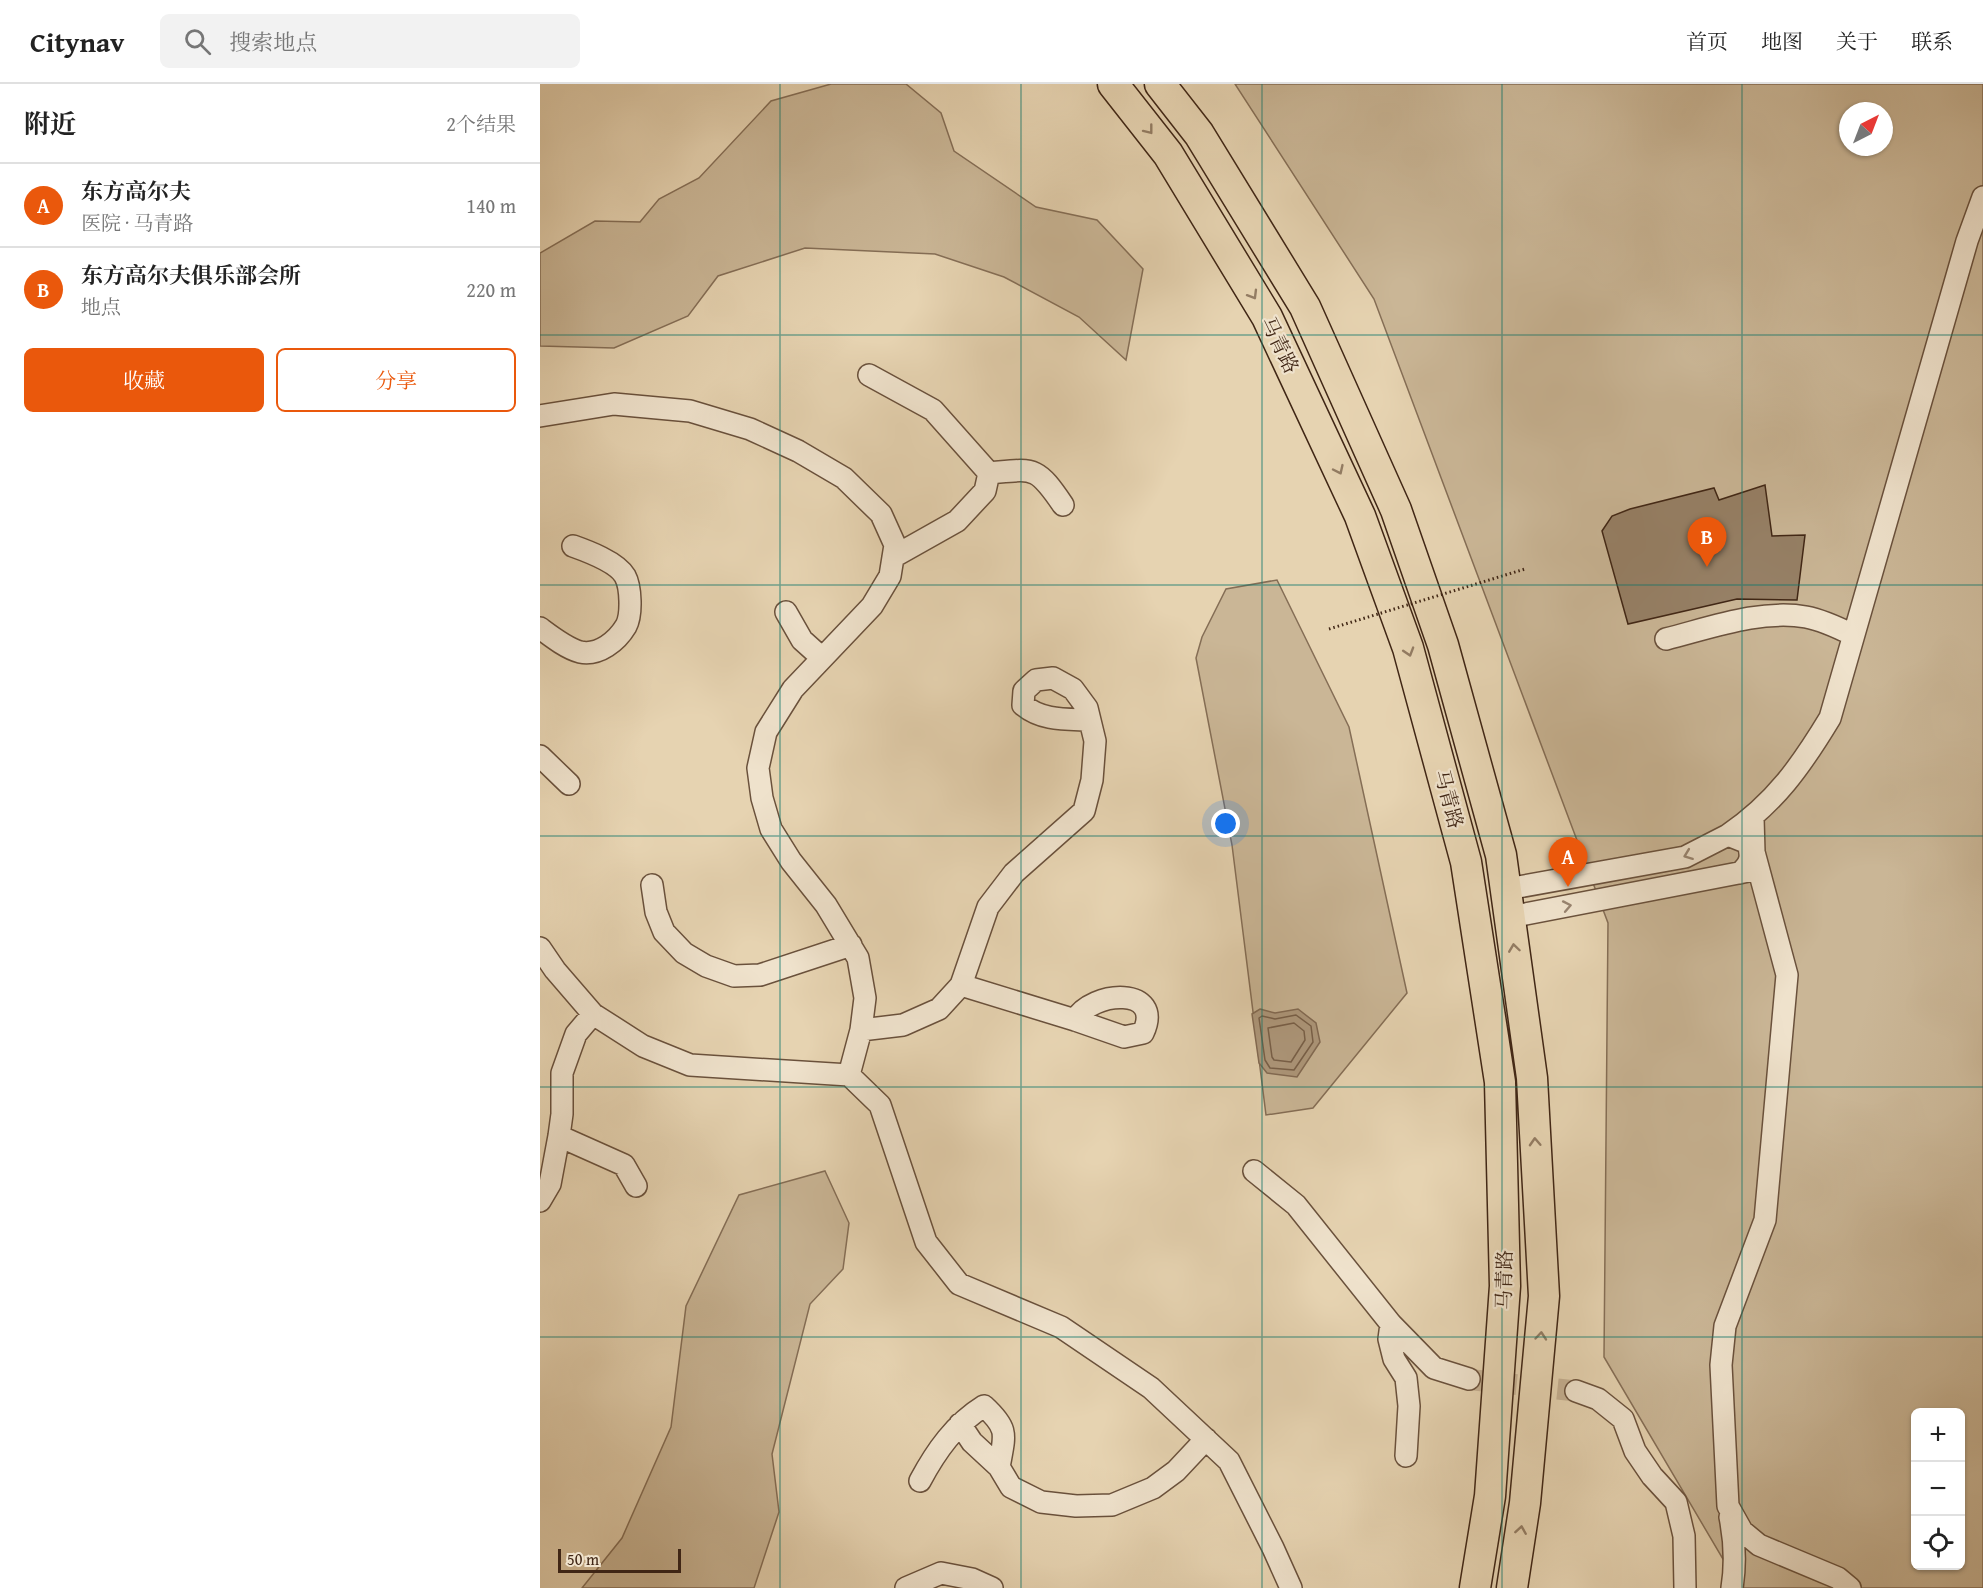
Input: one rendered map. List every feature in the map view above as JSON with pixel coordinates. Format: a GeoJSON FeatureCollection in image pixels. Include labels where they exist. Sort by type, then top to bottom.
{"type":"FeatureCollection","features":[{"type":"Feature","properties":{"kind":"highway","name":"马青路"},"geometry":{"type":"LineString","coordinates":[[1113,84],[1168,153],[1267,317],[1360,516],[1408,648],[1466,862],[1500,1082],[1505,1286],[1490,1496],[1474,1588]]}},
{"type":"Feature","properties":{"kind":"highway","name":"马青路"},"geometry":{"type":"LineString","coordinates":[[1160,84],[1199,134],[1305,307],[1396,510],[1443,645],[1501,855],[1532,1078],[1544,1296],[1525,1503],[1512,1588]]}},
{"type":"Feature","properties":{"kind":"lane"},"geometry":{"type":"LineString","coordinates":[[1508,903],[1685,857],[1728,835],[1753,818],[1806,758],[1830,718],[1967,241],[1983,197]]}},
{"type":"Feature","properties":{"kind":"lane"},"geometry":{"type":"LineString","coordinates":[[869,375],[933,410],[989,473]]}},
{"type":"Feature","properties":{"kind":"lane"},"geometry":{"type":"LineString","coordinates":[[540,416],[614,404],[690,411],[750,429],[798,451],[844,478],[880,514],[895,545],[890,576],[872,606],[793,689],[766,732],[758,768],[762,798],[771,829],[791,861],[826,905],[858,958],[865,998],[861,1030],[849,1075]]}},
{"type":"Feature","properties":{"kind":"lane"},"geometry":{"type":"LineString","coordinates":[[989,473],[1029,469],[1047,480],[1063,505]]}},
{"type":"Feature","properties":{"kind":"lane"},"geometry":{"type":"LineString","coordinates":[[893,557],[957,521],[985,491],[989,473]]}},
{"type":"Feature","properties":{"kind":"lane"},"geometry":{"type":"LineString","coordinates":[[540,628],[562,643],[581,652],[590,652],[599,651],[612,642],[627,625],[631,599],[625,575],[600,556],[573,546]]}},
{"type":"Feature","properties":{"kind":"lane"},"geometry":{"type":"LineString","coordinates":[[786,612],[802,639],[822,658]]}},
{"type":"Feature","properties":{"kind":"lane"},"geometry":{"type":"LineString","coordinates":[[1666,639],[1763,615],[1806,617],[1835,626],[1853,635]]}},
{"type":"Feature","properties":{"kind":"lane"},"geometry":{"type":"LineString","coordinates":[[861,1030],[903,1025],[939,1009],[961,985],[988,908],[1014,873],[1084,811],[1092,780],[1095,741],[1089,720]]}},
{"type":"Feature","properties":{"kind":"lane"},"geometry":{"type":"LineString","coordinates":[[540,756],[569,784]]}},
{"type":"Feature","properties":{"kind":"lane"},"geometry":{"type":"LineString","coordinates":[[1749,872],[1754,852],[1753,818]]}},
{"type":"Feature","properties":{"kind":"lane"},"geometry":{"type":"LineString","coordinates":[[1728,835],[1748,843],[1751,856],[1749,872],[1787,975],[1765,1220],[1725,1326],[1721,1365],[1728,1506],[1735,1540],[1736,1564],[1732,1588]]}},
{"type":"Feature","properties":{"kind":"lane"},"geometry":{"type":"LineString","coordinates":[[1508,903],[1749,872]]}},
{"type":"Feature","properties":{"kind":"lane"},"geometry":{"type":"LineString","coordinates":[[652,885],[656,912],[664,932],[684,953],[706,966],[734,976],[760,975],[851,945]]}},
{"type":"Feature","properties":{"kind":"lane"},"geometry":{"type":"LineString","coordinates":[[540,948],[555,970],[593,1014],[643,1046],[690,1065],[849,1075],[880,1106],[926,1242],[959,1284],[1061,1327],[1151,1388],[1228,1461],[1291,1588]]}},
{"type":"Feature","properties":{"kind":"lane"},"geometry":{"type":"LineString","coordinates":[[961,985],[1075,1020]]}},
{"type":"Feature","properties":{"kind":"lane"},"geometry":{"type":"LineString","coordinates":[[540,1201],[550,1184],[559,1136],[562,1114],[562,1073],[576,1034],[593,1014]]}},
{"type":"Feature","properties":{"kind":"lane"},"geometry":{"type":"LineString","coordinates":[[559,1136],[624,1165],[636,1186]]}},
{"type":"Feature","properties":{"kind":"lane"},"geometry":{"type":"LineString","coordinates":[[1254,1171],[1296,1205],[1391,1324],[1434,1368],[1469,1379]]}},
{"type":"Feature","properties":{"kind":"lane"},"geometry":{"type":"LineString","coordinates":[[1391,1324],[1389,1339],[1394,1359],[1406,1378],[1409,1406],[1406,1456]]}},
{"type":"Feature","properties":{"kind":"lane"},"geometry":{"type":"LineString","coordinates":[[1576,1391],[1598,1399],[1623,1419],[1635,1451],[1652,1476],[1676,1502],[1684,1536],[1685,1588]]}},
{"type":"Feature","properties":{"kind":"lane"},"geometry":{"type":"LineString","coordinates":[[920,1481],[933,1455],[967,1417],[984,1406],[1001,1421],[1004,1440],[999,1467]]}},
{"type":"Feature","properties":{"kind":"lane"},"geometry":{"type":"LineString","coordinates":[[960,1424],[972,1442],[999,1467],[1011,1487],[1041,1502],[1076,1506],[1113,1504],[1153,1488],[1176,1471],[1206,1439]]}},
{"type":"Feature","properties":{"kind":"lane"},"geometry":{"type":"LineString","coordinates":[[1728,1506],[1742,1531],[1759,1545],[1838,1578],[1850,1588]]}},
{"type":"Feature","properties":{"kind":"lane"},"geometry":{"type":"LineString","coordinates":[[906,1588],[942,1573],[972,1579],[992,1588]]}},
{"type":"Feature","properties":{"kind":"path"},"geometry":{"type":"LineString","coordinates":[[1329,629],[1525,569]]}},
{"type":"Feature","properties":{"kind":"shaded area"},"geometry":{"type":"Polygon","coordinates":[[[831,84],[906,84],[941,113],[954,151],[1036,207],[1097,220],[1143,269],[1126,360],[1079,317],[1004,277],[935,254],[805,248],[718,276],[688,316],[614,348],[540,346],[540,253],[595,221],[640,222],[659,199],[699,178],[771,101],[831,84]]]}},
{"type":"Feature","properties":{"kind":"shaded area"},"geometry":{"type":"Polygon","coordinates":[[[1235,84],[1983,84],[1983,1588],[1740,1588],[1604,1357],[1608,923],[1374,299],[1235,84]]]}},
{"type":"Feature","properties":{"kind":"shaded area"},"geometry":{"type":"Polygon","coordinates":[[[1277,580],[1349,727],[1407,993],[1313,1108],[1266,1115],[1232,845],[1196,658],[1202,637],[1226,589],[1277,580]]]}},
{"type":"Feature","properties":{"kind":"shaded area"},"geometry":{"type":"Polygon","coordinates":[[[825,1171],[849,1223],[843,1269],[810,1304],[772,1454],[779,1512],[754,1588],[582,1588],[622,1538],[671,1427],[686,1306],[739,1195],[825,1171]]]}},
{"type":"Feature","properties":{"kind":"water"},"geometry":{"type":"Polygon","coordinates":[[[1260,1009],[1275,1013],[1298,1009],[1316,1023],[1320,1042],[1297,1077],[1267,1073],[1259,1063],[1252,1014],[1260,1009]]]}},
{"type":"Feature","properties":{"kind":"building"},"geometry":{"type":"Polygon","coordinates":[[[1765,485],[1772,536],[1805,535],[1797,600],[1737,599],[1628,624],[1602,531],[1612,516],[1630,509],[1714,488],[1719,500],[1765,485]]]}},
{"type":"Feature","properties":{"kind":"tunnel"},"geometry":{"type":"LineString","coordinates":[[1465,1379],[1576,1391]]}},
{"type":"Feature","properties":{"kind":"place","name":"东方高尔夫俱乐部会所"},"geometry":{"type":"Point","coordinates":[1707,567]}},
{"type":"Feature","properties":{"kind":"place","name":"东方高尔夫"},"geometry":{"type":"Point","coordinates":[1568,887]}}]}
